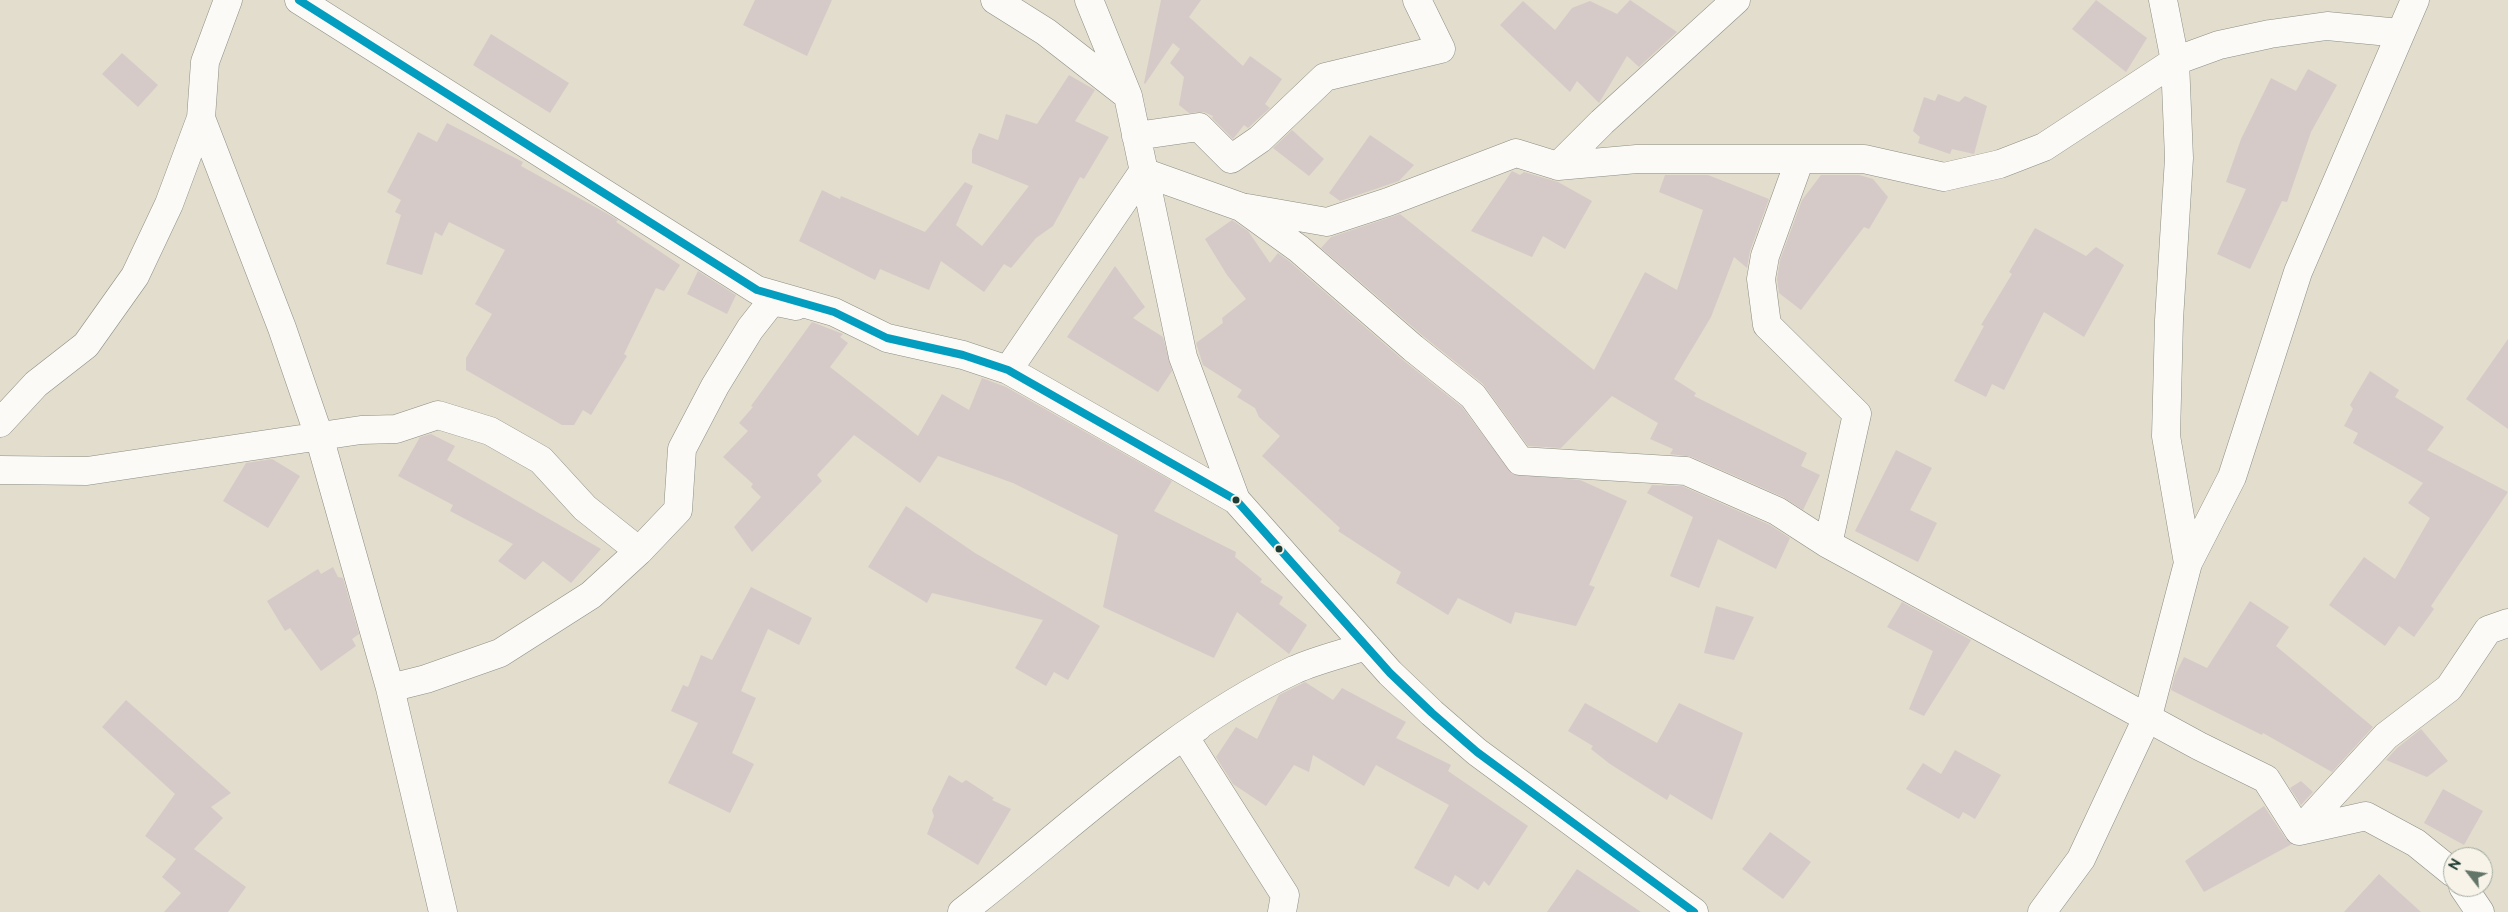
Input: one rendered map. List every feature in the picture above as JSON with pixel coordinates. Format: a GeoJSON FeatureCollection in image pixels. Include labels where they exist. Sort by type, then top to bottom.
{"type":"FeatureCollection","features":[{"type":"Feature","properties":{"kind":"street"},"geometry":{"type":"LineString","coordinates":[[0,422],[36,384],[86,345],[135,276],[169,204],[201,118],[205,62],[228,0]]}},
{"type":"Feature","properties":{"kind":"street"},"geometry":{"type":"LineString","coordinates":[[299,0],[757,290],[834,312],[887,338],[963,355],[1008,370],[1236,500],[1390,673],[1476,752],[1694,912]]}},
{"type":"Feature","properties":{"kind":"street"},"geometry":{"type":"LineString","coordinates":[[995,0],[1046,32],[1128,96]]}},
{"type":"Feature","properties":{"kind":"street"},"geometry":{"type":"LineString","coordinates":[[1089,0],[1128,96],[1183,357],[1236,500]]}},
{"type":"Feature","properties":{"kind":"street"},"geometry":{"type":"LineString","coordinates":[[1136,136],[1199,126],[1231,159],[1260,139],[1326,78],[1441,49],[1417,0]]}},
{"type":"Feature","properties":{"kind":"street"},"geometry":{"type":"LineString","coordinates":[[1558,166],[1602,122],[1736,0]]}},
{"type":"Feature","properties":{"kind":"street"},"geometry":{"type":"LineString","coordinates":[[2163,0],[2175,61],[2179,158],[2169,320],[2166,436],[2188,563]]}},
{"type":"Feature","properties":{"kind":"street"},"geometry":{"type":"LineString","coordinates":[[2042,912],[2081,859],[2148,716],[2188,563],[2232,477],[2298,272],[2415,0]]}},
{"type":"Feature","properties":{"kind":"street"},"geometry":{"type":"LineString","coordinates":[[1143,172],[1241,206],[1327,222],[1388,202],[1516,152],[1558,166],[1637,159],[1864,159],[1944,177],[2000,164],[2044,147],[2175,61],[2219,45],[2270,34],[2327,26],[2400,33]]}},
{"type":"Feature","properties":{"kind":"street"},"geometry":{"type":"LineString","coordinates":[[201,118],[282,328],[319,436],[390,688],[443,912]]}},
{"type":"Feature","properties":{"kind":"street"},"geometry":{"type":"LineString","coordinates":[[1800,159],[1765,256],[1761,279],[1767,325],[1857,414],[1828,544]]}},
{"type":"Feature","properties":{"kind":"street"},"geometry":{"type":"LineString","coordinates":[[1008,370],[1143,172]]}},
{"type":"Feature","properties":{"kind":"street"},"geometry":{"type":"LineString","coordinates":[[1241,206],[1299,249],[1412,348],[1473,396],[1520,461],[1686,471],[1778,511],[1828,544],[2234,764],[2266,779],[2299,831]]}},
{"type":"Feature","properties":{"kind":"street"},"geometry":{"type":"LineString","coordinates":[[390,688],[426,679],[500,653],[591,595],[639,551],[678,510],[682,449],[750,328],[772,301],[834,312]]}},
{"type":"Feature","properties":{"kind":"street"},"geometry":{"type":"LineString","coordinates":[[0,470],[87,472],[361,430],[396,428],[438,415],[490,431],[541,460],[585,508],[639,551]]}},
{"type":"Feature","properties":{"kind":"street"},"geometry":{"type":"LineString","coordinates":[[2299,831],[2386,736],[2449,688],[2488,630],[2508,623]]}},
{"type":"Feature","properties":{"kind":"street"},"geometry":{"type":"LineString","coordinates":[[962,912],[1184,736],[1295,670],[1366,646]]}},
{"type":"Feature","properties":{"kind":"street"},"geometry":{"type":"LineString","coordinates":[[1184,736],[1285,895],[1282,912]]}},
{"type":"Feature","properties":{"kind":"street"},"geometry":{"type":"LineString","coordinates":[[2299,831],[2366,816],[2416,843],[2443,865]]}},
{"type":"Feature","properties":{"kind":"street"},"geometry":{"type":"LineString","coordinates":[[2470,897],[2480,912]]}},
{"type":"Feature","properties":{"kind":"building"},"geometry":{"type":"Polygon","coordinates":[[[755,0],[832,0],[807,56],[743,25],[755,0]]]}},
{"type":"Feature","properties":{"kind":"building"},"geometry":{"type":"Polygon","coordinates":[[[1161,0],[1201,0],[1189,17],[1243,66],[1250,56],[1282,79],[1265,104],[1270,108],[1248,128],[1244,125],[1233,139],[1212,118],[1213,116],[1204,112],[1189,113],[1179,105],[1184,77],[1170,63],[1180,49],[1173,43],[1144,83],[1161,0]]]}},
{"type":"Feature","properties":{"kind":"building"},"geometry":{"type":"Polygon","coordinates":[[[1630,0],[1677,32],[1639,67],[1627,56],[1599,103],[1577,81],[1570,92],[1500,25],[1523,1],[1555,30],[1572,8],[1590,1],[1617,14],[1630,0]]]}},
{"type":"Feature","properties":{"kind":"building"},"geometry":{"type":"Polygon","coordinates":[[[2096,0],[2147,38],[2126,72],[2072,29],[2096,0]]]}},
{"type":"Feature","properties":{"kind":"building"},"geometry":{"type":"Polygon","coordinates":[[[491,34],[569,83],[550,113],[473,65],[491,34]]]}},
{"type":"Feature","properties":{"kind":"building"},"geometry":{"type":"Polygon","coordinates":[[[122,53],[158,85],[138,107],[102,74],[122,53]]]}},
{"type":"Feature","properties":{"kind":"building"},"geometry":{"type":"Polygon","coordinates":[[[2308,69],[2337,85],[2311,132],[2287,202],[2282,201],[2250,269],[2217,254],[2246,189],[2226,182],[2241,139],[2271,78],[2296,91],[2308,69]]]}},
{"type":"Feature","properties":{"kind":"building"},"geometry":{"type":"Polygon","coordinates":[[[1069,75],[1095,90],[1075,121],[1109,137],[1084,179],[1080,177],[1053,226],[1036,238],[1011,268],[1004,264],[984,292],[941,261],[929,290],[880,269],[875,280],[799,241],[822,190],[840,199],[841,196],[925,232],[965,182],[973,186],[956,225],[982,246],[1029,186],[972,163],[972,150],[979,133],[998,140],[1006,114],[1037,124],[1069,75]]]}},
{"type":"Feature","properties":{"kind":"building"},"geometry":{"type":"Polygon","coordinates":[[[1938,94],[1959,102],[1965,96],[1987,106],[1974,154],[1952,149],[1950,154],[1918,143],[1920,137],[1913,131],[1924,97],[1935,101],[1938,94]]]}},
{"type":"Feature","properties":{"kind":"building"},"geometry":{"type":"Polygon","coordinates":[[[447,123],[523,162],[521,166],[618,220],[616,222],[680,265],[664,291],[656,288],[624,354],[627,356],[591,415],[583,410],[574,425],[562,425],[466,370],[466,358],[492,314],[475,304],[505,250],[449,222],[442,236],[435,232],[422,275],[386,264],[401,215],[395,212],[401,200],[387,192],[418,132],[437,142],[447,123]]]}},
{"type":"Feature","properties":{"kind":"building"},"geometry":{"type":"Polygon","coordinates":[[[1292,130],[1324,159],[1309,176],[1273,148],[1292,130]]]}},
{"type":"Feature","properties":{"kind":"building"},"geometry":{"type":"Polygon","coordinates":[[[1370,135],[1414,165],[1399,181],[1340,201],[1329,193],[1370,135]]]}},
{"type":"Feature","properties":{"kind":"building"},"geometry":{"type":"Polygon","coordinates":[[[1512,171],[1520,175],[1524,172],[1558,182],[1592,201],[1565,249],[1543,236],[1532,257],[1471,231],[1512,171]]]}},
{"type":"Feature","properties":{"kind":"building"},"geometry":{"type":"Polygon","coordinates":[[[1665,175],[1708,175],[1769,199],[1750,251],[1747,268],[1734,257],[1711,317],[1674,379],[1696,393],[1694,396],[1807,453],[1801,466],[1820,475],[1803,510],[1783,497],[1692,457],[1670,454],[1673,449],[1650,439],[1658,423],[1612,396],[1561,448],[1528,446],[1483,384],[1423,336],[1321,248],[1331,237],[1400,214],[1594,370],[1645,272],[1677,290],[1703,210],[1659,192],[1665,175]]]}},
{"type":"Feature","properties":{"kind":"building"},"geometry":{"type":"Polygon","coordinates":[[[1821,175],[1859,175],[1873,179],[1888,197],[1869,229],[1864,227],[1801,310],[1779,293],[1777,279],[1780,260],[1802,200],[1821,175]]]}},
{"type":"Feature","properties":{"kind":"building"},"geometry":{"type":"Polygon","coordinates":[[[1232,220],[1248,231],[1270,263],[1278,253],[1289,261],[1403,360],[1462,407],[1512,474],[1580,480],[1627,501],[1589,585],[1595,587],[1576,626],[1515,612],[1511,624],[1458,598],[1448,615],[1396,583],[1401,572],[1338,531],[1340,528],[1262,456],[1280,436],[1259,417],[1255,408],[1237,397],[1242,390],[1203,365],[1196,343],[1223,323],[1222,318],[1246,299],[1227,275],[1205,239],[1232,220]]]}},
{"type":"Feature","properties":{"kind":"building"},"geometry":{"type":"Polygon","coordinates":[[[2035,228],[2086,256],[2096,247],[2124,265],[2084,337],[2044,312],[2004,390],[1992,384],[1986,397],[1954,381],[1984,326],[1981,325],[2012,274],[2009,272],[2035,228]]]}},
{"type":"Feature","properties":{"kind":"building"},"geometry":{"type":"Polygon","coordinates":[[[1115,266],[1145,307],[1133,318],[1163,337],[1172,371],[1158,392],[1067,337],[1115,266]]]}},
{"type":"Feature","properties":{"kind":"building"},"geometry":{"type":"Polygon","coordinates":[[[698,271],[736,295],[727,314],[687,294],[698,271]]]}},
{"type":"Feature","properties":{"kind":"building"},"geometry":{"type":"Polygon","coordinates":[[[812,322],[843,334],[840,337],[848,343],[830,367],[918,436],[942,394],[969,410],[982,378],[1006,387],[1172,481],[1154,511],[1236,552],[1235,557],[1262,579],[1260,582],[1283,597],[1279,604],[1307,625],[1289,654],[1237,612],[1214,658],[1103,607],[1118,535],[1013,483],[938,456],[920,483],[854,435],[817,475],[822,481],[752,552],[734,527],[761,497],[751,487],[753,484],[723,457],[748,431],[739,423],[753,407],[751,406],[812,322]]]}},
{"type":"Feature","properties":{"kind":"building"},"geometry":{"type":"Polygon","coordinates":[[[2508,339],[2508,429],[2466,399],[2508,339]]]}},
{"type":"Feature","properties":{"kind":"building"},"geometry":{"type":"Polygon","coordinates":[[[2370,371],[2399,390],[2395,397],[2444,427],[2427,450],[2508,492],[2431,606],[2434,609],[2414,637],[2399,626],[2385,646],[2329,605],[2364,557],[2395,579],[2430,518],[2408,503],[2423,483],[2353,443],[2358,433],[2344,426],[2353,409],[2350,405],[2370,371]]]}},
{"type":"Feature","properties":{"kind":"building"},"geometry":{"type":"Polygon","coordinates":[[[431,434],[455,446],[447,460],[601,549],[571,583],[543,561],[525,580],[498,561],[513,544],[450,511],[453,505],[398,476],[420,437],[431,434]]]}},
{"type":"Feature","properties":{"kind":"building"},"geometry":{"type":"Polygon","coordinates":[[[1896,450],[1932,468],[1910,510],[1937,523],[1918,562],[1855,531],[1896,450]]]}},
{"type":"Feature","properties":{"kind":"building"},"geometry":{"type":"Polygon","coordinates":[[[272,459],[300,476],[268,528],[223,501],[246,463],[272,459]]]}},
{"type":"Feature","properties":{"kind":"building"},"geometry":{"type":"Polygon","coordinates":[[[1652,485],[1682,486],[1770,525],[1790,538],[1776,569],[1718,539],[1699,588],[1670,576],[1693,517],[1647,493],[1652,485]]]}},
{"type":"Feature","properties":{"kind":"building"},"geometry":{"type":"Polygon","coordinates":[[[906,506],[975,553],[1100,626],[1068,680],[1054,672],[1046,686],[1015,668],[1043,620],[932,593],[927,603],[868,567],[906,506]]]}},
{"type":"Feature","properties":{"kind":"building"},"geometry":{"type":"Polygon","coordinates":[[[333,567],[338,577],[343,578],[359,634],[352,639],[356,646],[321,671],[290,628],[285,631],[267,601],[318,569],[321,574],[333,567]]]}},
{"type":"Feature","properties":{"kind":"building"},"geometry":{"type":"Polygon","coordinates":[[[751,587],[812,618],[799,645],[768,629],[741,691],[756,698],[732,753],[754,764],[730,813],[668,783],[698,723],[671,711],[683,685],[688,687],[701,655],[712,660],[751,587]]]}},
{"type":"Feature","properties":{"kind":"building"},"geometry":{"type":"Polygon","coordinates":[[[2250,601],[2289,627],[2276,646],[2373,727],[2332,772],[2263,733],[2262,735],[2171,690],[2175,675],[2184,657],[2207,668],[2250,601]]]}},
{"type":"Feature","properties":{"kind":"building"},"geometry":{"type":"Polygon","coordinates":[[[1902,602],[1971,640],[1924,716],[1909,709],[1933,651],[1887,627],[1902,602]]]}},
{"type":"Feature","properties":{"kind":"building"},"geometry":{"type":"Polygon","coordinates":[[[1716,606],[1754,617],[1734,660],[1704,653],[1716,606]]]}},
{"type":"Feature","properties":{"kind":"building"},"geometry":{"type":"Polygon","coordinates":[[[1305,682],[1333,700],[1342,688],[1406,722],[1396,738],[1451,765],[1448,771],[1528,826],[1489,886],[1484,881],[1478,890],[1455,875],[1449,887],[1414,868],[1449,805],[1376,765],[1364,786],[1313,755],[1309,772],[1294,765],[1266,806],[1233,784],[1216,757],[1236,727],[1257,739],[1279,695],[1305,682]]]}},
{"type":"Feature","properties":{"kind":"building"},"geometry":{"type":"Polygon","coordinates":[[[126,700],[231,793],[211,807],[223,818],[194,849],[246,887],[228,912],[164,912],[181,893],[162,877],[176,859],[145,836],[175,794],[102,727],[126,700]]]}},
{"type":"Feature","properties":{"kind":"building"},"geometry":{"type":"Polygon","coordinates":[[[1585,703],[1657,743],[1679,703],[1743,733],[1712,820],[1670,794],[1667,800],[1610,764],[1591,749],[1593,746],[1568,731],[1585,703]]]}},
{"type":"Feature","properties":{"kind":"building"},"geometry":{"type":"Polygon","coordinates":[[[2421,729],[2448,761],[2427,777],[2386,760],[2397,748],[2421,729]]]}},
{"type":"Feature","properties":{"kind":"building"},"geometry":{"type":"Polygon","coordinates":[[[1955,750],[2001,775],[1975,819],[1963,812],[1959,819],[1906,789],[1923,763],[1941,774],[1955,750]]]}},
{"type":"Feature","properties":{"kind":"building"},"geometry":{"type":"Polygon","coordinates":[[[949,775],[962,783],[966,780],[994,798],[992,800],[1011,809],[978,865],[927,834],[934,816],[932,810],[949,775]]]}},
{"type":"Feature","properties":{"kind":"building"},"geometry":{"type":"Polygon","coordinates":[[[2301,781],[2313,792],[2301,805],[2290,788],[2301,781]]]}},
{"type":"Feature","properties":{"kind":"building"},"geometry":{"type":"Polygon","coordinates":[[[2443,789],[2483,811],[2464,845],[2424,823],[2443,789]]]}},
{"type":"Feature","properties":{"kind":"building"},"geometry":{"type":"Polygon","coordinates":[[[2264,806],[2286,839],[2292,844],[2204,892],[2185,861],[2264,806]]]}},
{"type":"Feature","properties":{"kind":"building"},"geometry":{"type":"Polygon","coordinates":[[[1770,832],[1811,862],[1783,899],[1742,869],[1770,832]]]}},
{"type":"Feature","properties":{"kind":"building"},"geometry":{"type":"Polygon","coordinates":[[[1577,869],[1641,912],[1547,912],[1577,869]]]}},
{"type":"Feature","properties":{"kind":"building"},"geometry":{"type":"Polygon","coordinates":[[[2379,874],[2421,912],[2344,912],[2379,874]]]}},
{"type":"Feature","properties":{"kind":"transit line"},"geometry":{"type":"LineString","coordinates":[[299,0],[757,290],[834,312],[887,338],[963,355],[1008,370],[1236,500],[1390,673],[1432,713],[1477,752],[1694,912]]}}]}
